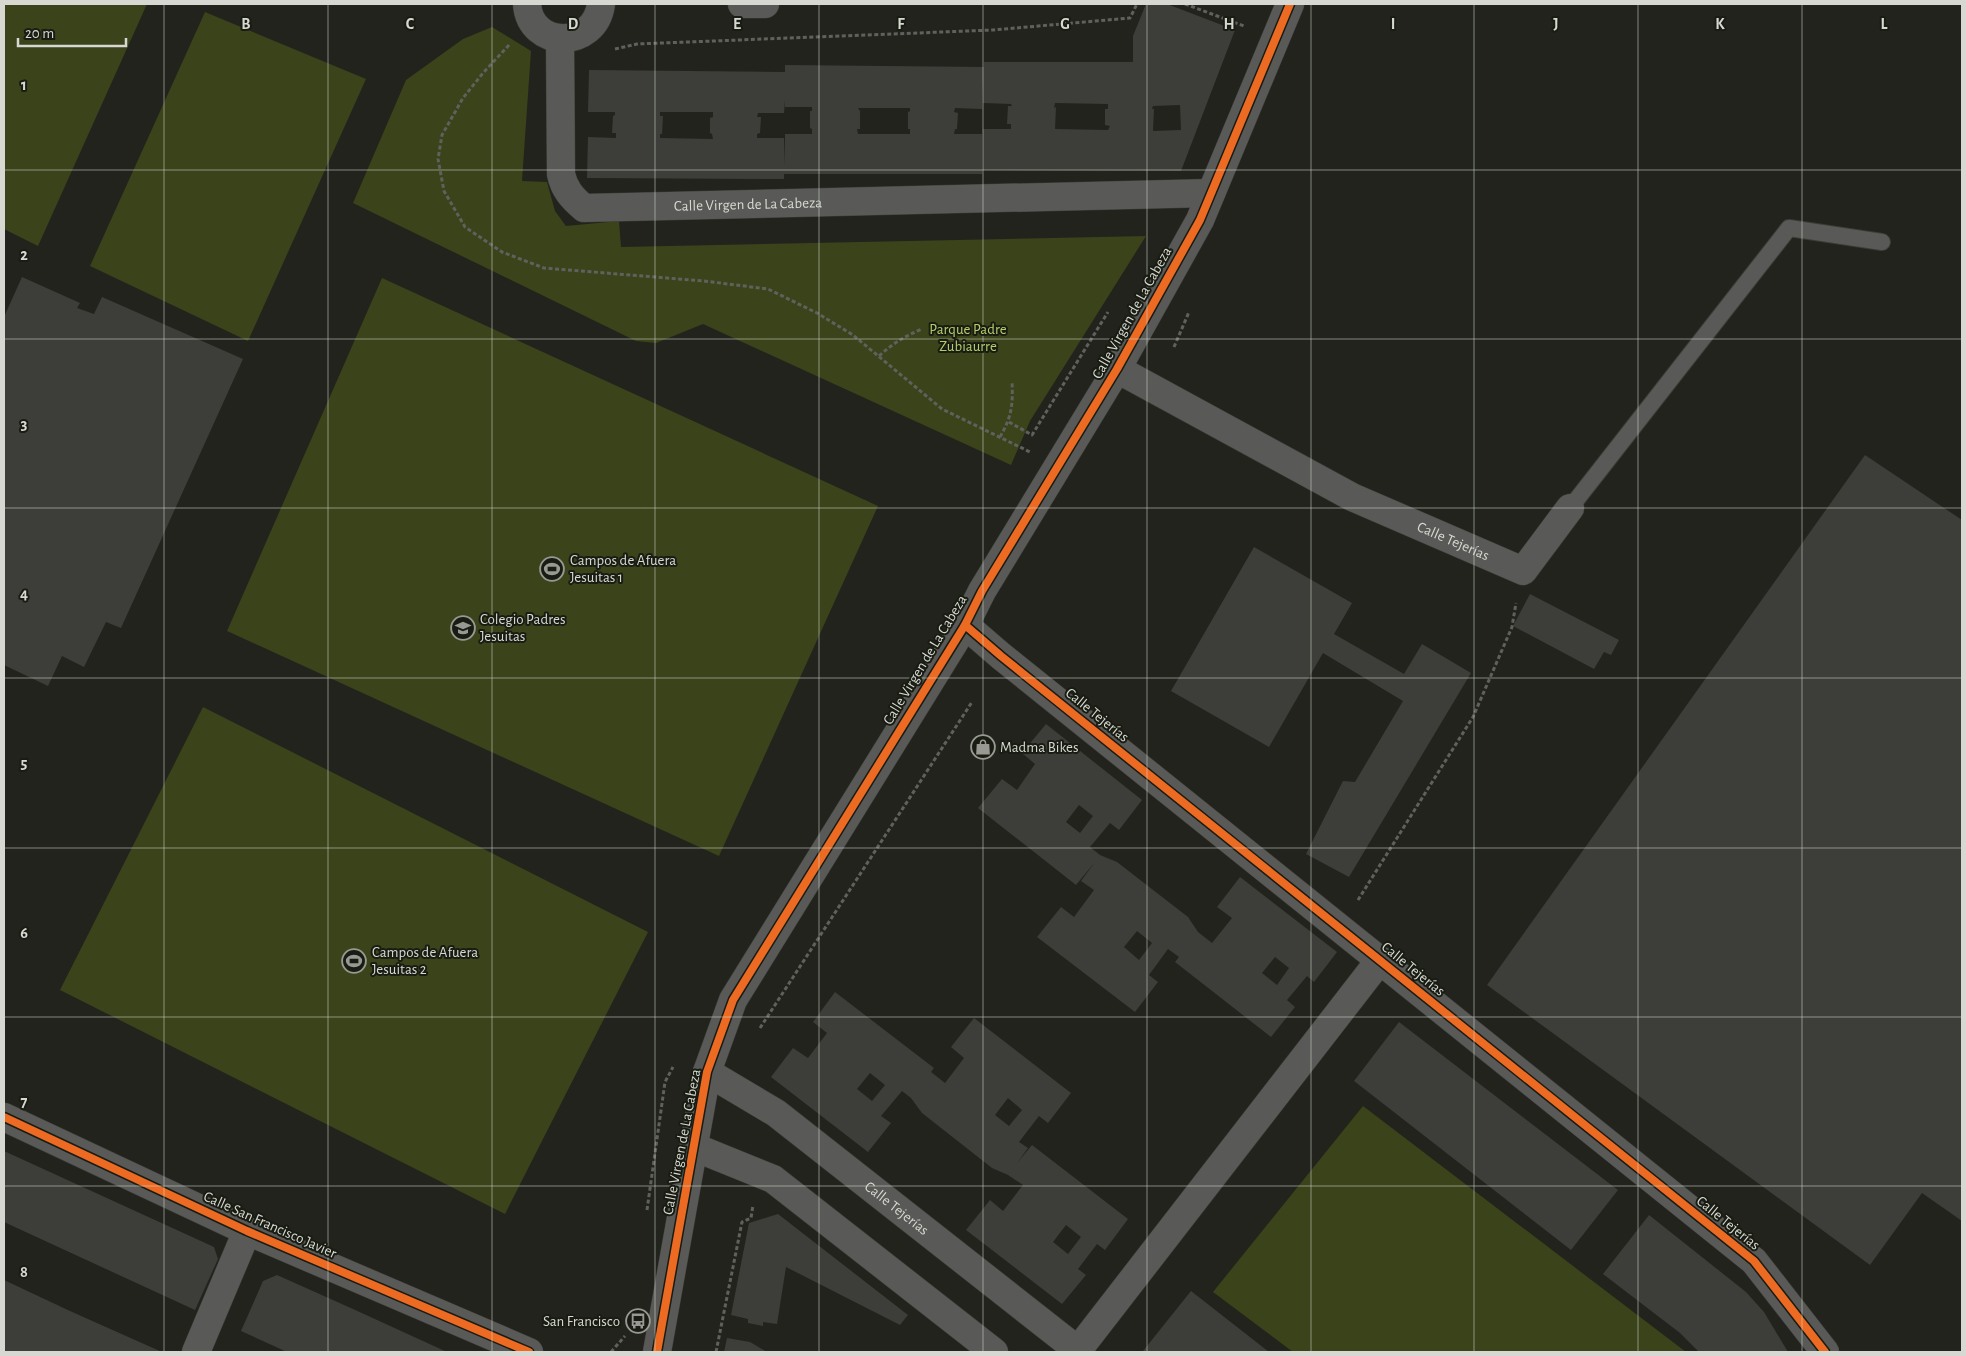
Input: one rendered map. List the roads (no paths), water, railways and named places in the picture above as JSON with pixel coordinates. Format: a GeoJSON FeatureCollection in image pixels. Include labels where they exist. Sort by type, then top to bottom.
{"type":"FeatureCollection","features":[{"type":"Feature","properties":{"kind":"street"},"geometry":{"type":"LineString","coordinates":[[530,13],[542,31],[552,37],[577,37],[587,31],[595,22],[601,4]]}},
{"type":"Feature","properties":{"kind":"street"},"geometry":{"type":"LineString","coordinates":[[742,4],[765,4]]}},
{"type":"Feature","properties":{"kind":"street","name":"Calle Virgen de La Cabeza"},"geometry":{"type":"LineString","coordinates":[[657,1352],[707,1072],[733,1000],[965,625],[982,591],[1117,369],[1200,220],[1288,4]]}},
{"type":"Feature","properties":{"kind":"street","name":"Calle Virgen de La Cabeza"},"geometry":{"type":"LineString","coordinates":[[560,38],[561,174],[563,185],[572,198],[584,208],[1212,193]]}},
{"type":"Feature","properties":{"kind":"street","name":"Calle Tejerías"},"geometry":{"type":"LineString","coordinates":[[1117,369],[1352,497],[1523,571],[1570,508]]}},
{"type":"Feature","properties":{"kind":"street","name":"Calle Tejerías"},"geometry":{"type":"LineString","coordinates":[[965,625],[1001,656],[1754,1261],[1825,1352]]}},
{"type":"Feature","properties":{"kind":"street"},"geometry":{"type":"LineString","coordinates":[[1079,1351],[1380,960]]}},
{"type":"Feature","properties":{"kind":"street","name":"Calle Tejerías"},"geometry":{"type":"LineString","coordinates":[[707,1072],[776,1113],[1079,1351]]}},
{"type":"Feature","properties":{"kind":"street","name":"Calle San Francisco Javier"},"geometry":{"type":"LineString","coordinates":[[4,1118],[247,1231],[529,1352]]}},
{"type":"Feature","properties":{"kind":"street"},"geometry":{"type":"LineString","coordinates":[[694,1147],[773,1179],[994,1352]]}},
{"type":"Feature","properties":{"kind":"street"},"geometry":{"type":"LineString","coordinates":[[196,1352],[247,1231]]}},
{"type":"Feature","properties":{"kind":"lane"},"geometry":{"type":"LineString","coordinates":[[1570,508],[1789,228],[1882,242]]}},
{"type":"Feature","properties":{"kind":"place","name":"Campos de Afuera Jesuitas 1"},"geometry":{"type":"Point","coordinates":[552,569]}},
{"type":"Feature","properties":{"kind":"place","name":"Colegio Padres Jesuitas"},"geometry":{"type":"Point","coordinates":[463,628]}},
{"type":"Feature","properties":{"kind":"place","name":"Madma Bikes"},"geometry":{"type":"Point","coordinates":[983,747]}},
{"type":"Feature","properties":{"kind":"place","name":"Campos de Afuera Jesuitas 2"},"geometry":{"type":"Point","coordinates":[354,961]}},
{"type":"Feature","properties":{"kind":"place","name":"San Francisco"},"geometry":{"type":"Point","coordinates":[638,1321]}},
{"type":"Feature","properties":{"kind":"park label","name":"Parque Padre Zubiaurre"},"geometry":{"type":"Point","coordinates":[968,338]}}]}
